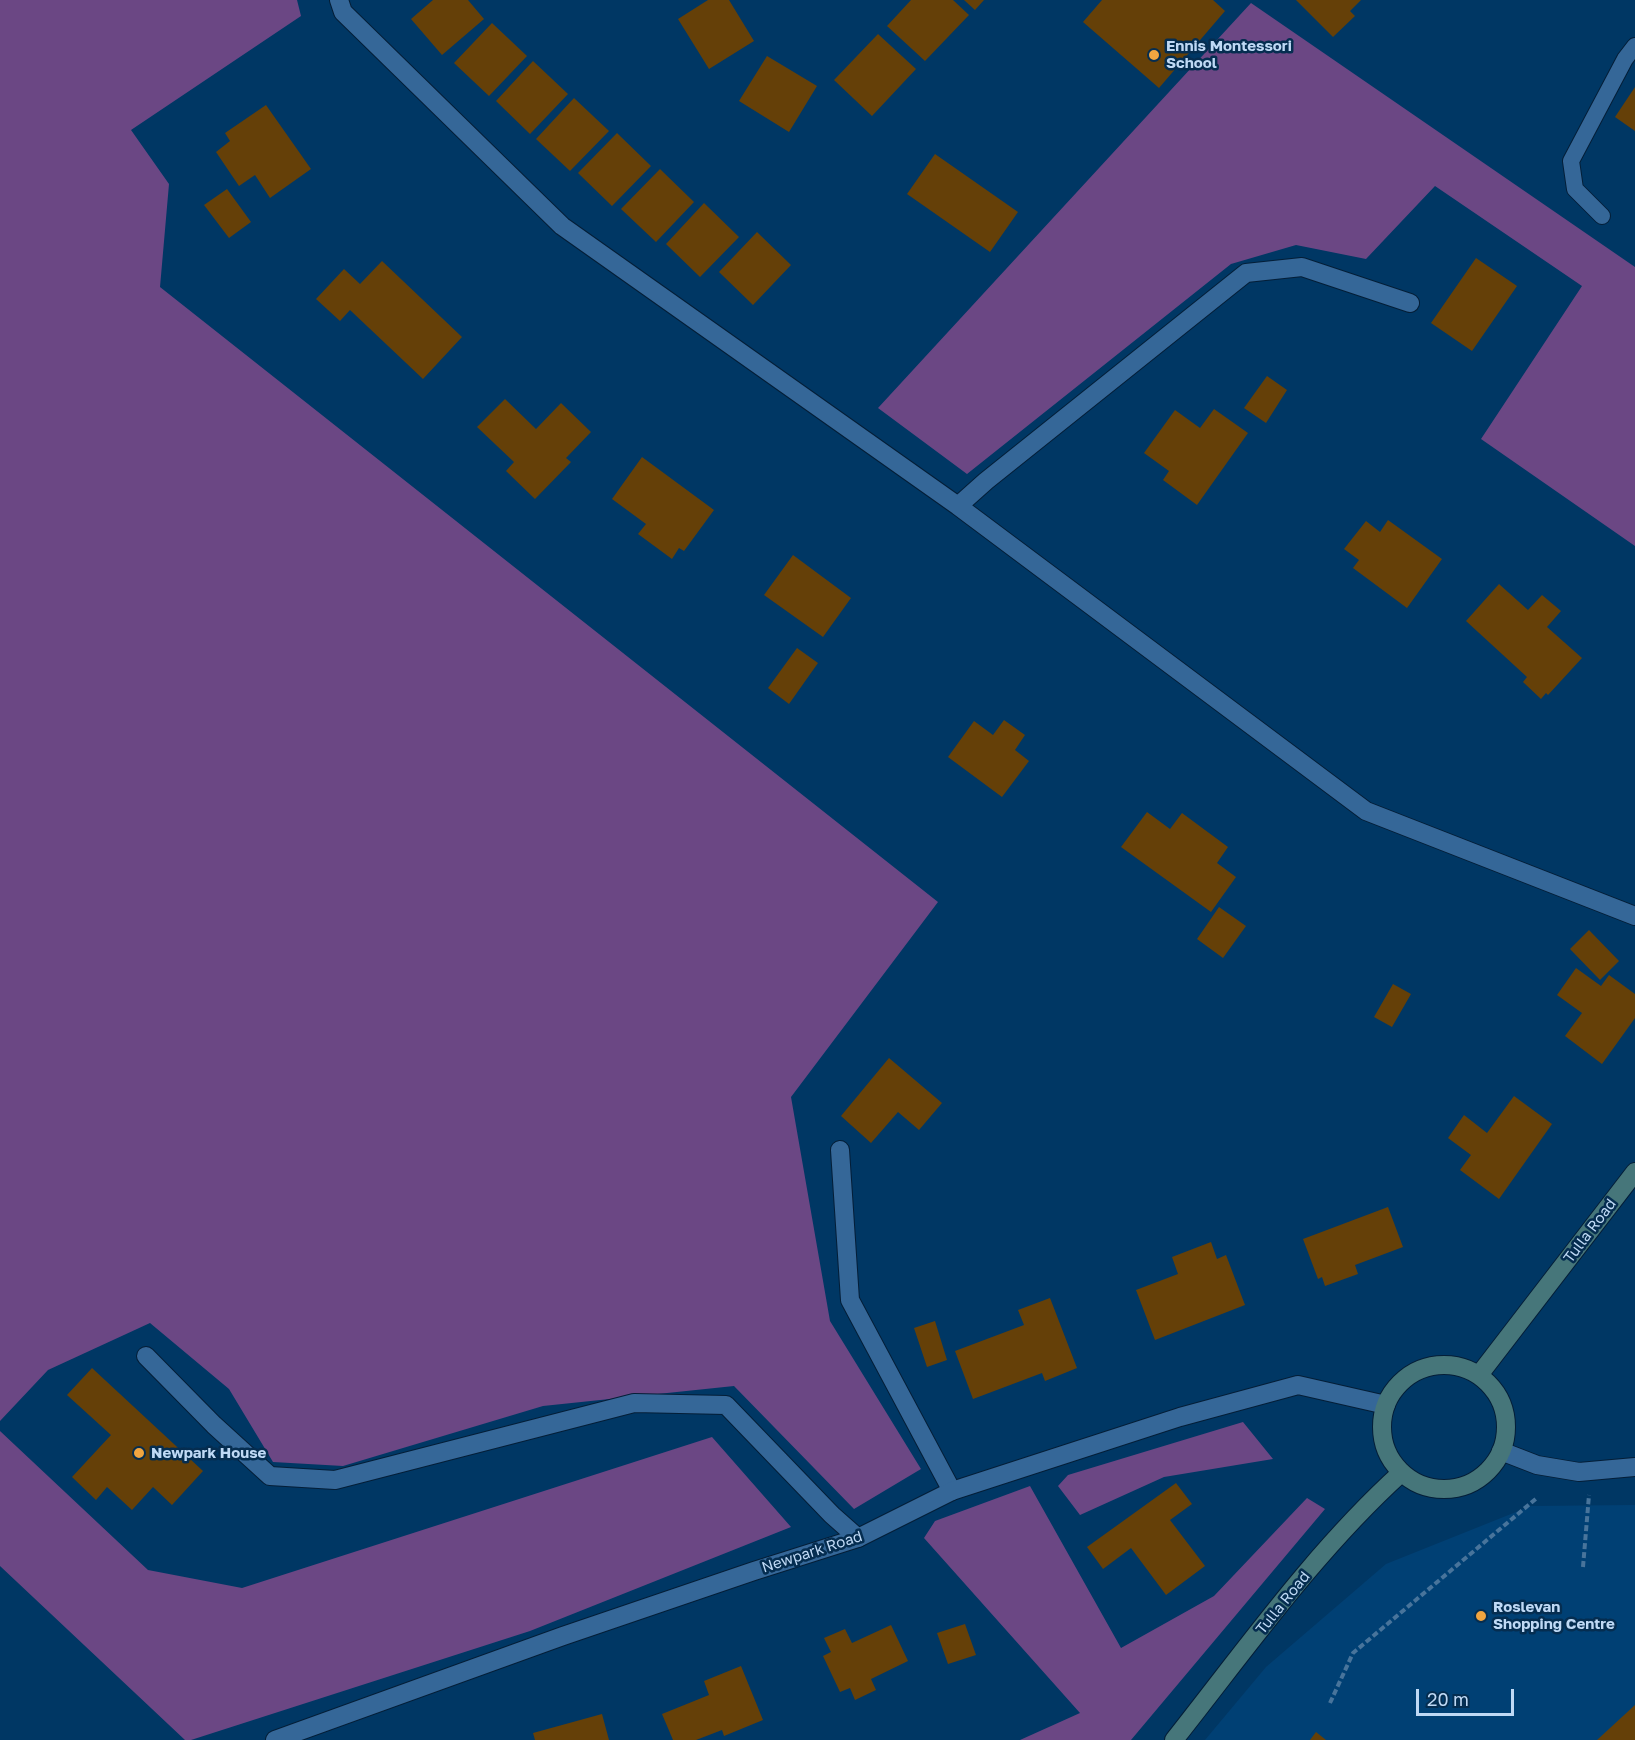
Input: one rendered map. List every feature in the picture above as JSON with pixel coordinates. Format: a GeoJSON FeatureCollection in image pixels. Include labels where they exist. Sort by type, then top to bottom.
{"type":"FeatureCollection","features":[{"type":"Feature","properties":{"kind":"main road","name":"Tulla Road"},"geometry":{"type":"LineString","coordinates":[[1479,1375],[1635,1172]]}},
{"type":"Feature","properties":{"kind":"main road"},"geometry":{"type":"LineString","coordinates":[[1444,1364],[1462,1367],[1479,1375],[1494,1390],[1504,1409],[1506,1430],[1502,1451],[1491,1468],[1475,1481],[1457,1488],[1437,1489],[1418,1484],[1401,1473],[1389,1458],[1383,1441],[1381,1422],[1386,1405],[1395,1388],[1408,1375],[1425,1367],[1444,1364]]}},
{"type":"Feature","properties":{"kind":"main road","name":"Tulla Road"},"geometry":{"type":"LineString","coordinates":[[1174,1740],[1332,1544],[1373,1498],[1401,1473]]}},
{"type":"Feature","properties":{"kind":"street"},"geometry":{"type":"LineString","coordinates":[[339,0],[344,12],[562,226],[958,506],[1366,811],[1635,916]]}},
{"type":"Feature","properties":{"kind":"street"},"geometry":{"type":"LineString","coordinates":[[958,506],[986,481],[1246,273],[1302,267],[1410,303]]}},
{"type":"Feature","properties":{"kind":"street"},"geometry":{"type":"LineString","coordinates":[[840,1150],[850,1300],[952,1491]]}},
{"type":"Feature","properties":{"kind":"street"},"geometry":{"type":"LineString","coordinates":[[146,1356],[214,1425],[270,1476],[335,1480],[634,1403],[726,1405],[832,1515],[858,1538]]}},
{"type":"Feature","properties":{"kind":"street","name":"Newpark Road"},"geometry":{"type":"LineString","coordinates":[[275,1740],[574,1632],[858,1538],[952,1491],[1180,1417],[1298,1385],[1386,1405]]}},
{"type":"Feature","properties":{"kind":"street"},"geometry":{"type":"LineString","coordinates":[[1502,1451],[1537,1465],[1579,1472],[1635,1467]]}},
{"type":"Feature","properties":{"kind":"lane"},"geometry":{"type":"LineString","coordinates":[[1602,216],[1575,189],[1571,161],[1625,59],[1635,46]]}},
{"type":"Feature","properties":{"kind":"path"},"geometry":{"type":"LineString","coordinates":[[1583,1567],[1589,1495]]}},
{"type":"Feature","properties":{"kind":"path"},"geometry":{"type":"LineString","coordinates":[[1330,1703],[1353,1653],[1538,1497]]}},
{"type":"Feature","properties":{"kind":"shaded area"},"geometry":{"type":"Polygon","coordinates":[[[0,0],[297,0],[301,16],[131,130],[169,184],[160,287],[938,902],[791,1097],[830,1321],[921,1469],[854,1509],[734,1386],[543,1406],[343,1466],[273,1462],[229,1389],[150,1323],[48,1370],[0,1421],[0,0]]]}},
{"type":"Feature","properties":{"kind":"shaded area"},"geometry":{"type":"Polygon","coordinates":[[[1251,3],[1635,267],[1635,546],[1481,439],[1582,286],[1435,186],[1366,259],[1296,245],[1231,264],[967,474],[878,408],[1251,3]]]}},
{"type":"Feature","properties":{"kind":"shaded area"},"geometry":{"type":"Polygon","coordinates":[[[1243,1422],[1273,1459],[1164,1477],[1080,1515],[1058,1486],[1068,1475],[1243,1422]]]}},
{"type":"Feature","properties":{"kind":"shaded area"},"geometry":{"type":"Polygon","coordinates":[[[0,1431],[148,1570],[242,1588],[712,1437],[791,1527],[530,1631],[191,1740],[185,1740],[0,1566],[0,1431]]]}},
{"type":"Feature","properties":{"kind":"shaded area"},"geometry":{"type":"Polygon","coordinates":[[[1030,1486],[1121,1648],[1214,1596],[1307,1498],[1325,1509],[1131,1740],[1020,1740],[1080,1713],[924,1538],[935,1521],[1030,1486]]]}},
{"type":"Feature","properties":{"kind":"shaded area","name":"Roslevan Shopping Centre"},"geometry":{"type":"Polygon","coordinates":[[[1635,1505],[1635,1740],[1205,1740],[1266,1667],[1386,1564],[1531,1506],[1635,1505]]]}},
{"type":"Feature","properties":{"kind":"building"},"geometry":{"type":"Polygon","coordinates":[[[433,0],[468,0],[484,19],[442,55],[411,19],[433,0]]]}},
{"type":"Feature","properties":{"kind":"building"},"geometry":{"type":"Polygon","coordinates":[[[708,0],[729,0],[754,41],[709,69],[678,19],[708,0]]]}},
{"type":"Feature","properties":{"kind":"building"},"geometry":{"type":"Polygon","coordinates":[[[911,0],[953,0],[969,15],[925,61],[887,26],[911,0]]]}},
{"type":"Feature","properties":{"kind":"building"},"geometry":{"type":"Polygon","coordinates":[[[964,0],[984,0],[975,10],[964,0]]]}},
{"type":"Feature","properties":{"kind":"building","name":"Ennis Montessori School"},"geometry":{"type":"Polygon","coordinates":[[[1102,0],[1213,0],[1225,11],[1159,88],[1083,22],[1102,0]]]}},
{"type":"Feature","properties":{"kind":"building"},"geometry":{"type":"Polygon","coordinates":[[[1296,0],[1361,0],[1350,11],[1355,16],[1333,37],[1296,0]]]}},
{"type":"Feature","properties":{"kind":"building"},"geometry":{"type":"Polygon","coordinates":[[[492,23],[527,56],[489,96],[454,63],[492,23]]]}},
{"type":"Feature","properties":{"kind":"building"},"geometry":{"type":"Polygon","coordinates":[[[878,34],[916,69],[872,116],[834,80],[878,34]]]}},
{"type":"Feature","properties":{"kind":"building"},"geometry":{"type":"Polygon","coordinates":[[[767,56],[817,86],[789,132],[739,101],[767,56]]]}},
{"type":"Feature","properties":{"kind":"building"},"geometry":{"type":"Polygon","coordinates":[[[533,61],[568,94],[530,134],[496,101],[533,61]]]}},
{"type":"Feature","properties":{"kind":"building"},"geometry":{"type":"Polygon","coordinates":[[[1635,87],[1635,131],[1615,117],[1635,87]]]}},
{"type":"Feature","properties":{"kind":"building"},"geometry":{"type":"Polygon","coordinates":[[[574,98],[609,131],[570,171],[536,139],[574,98]]]}},
{"type":"Feature","properties":{"kind":"building"},"geometry":{"type":"Polygon","coordinates":[[[266,105],[311,169],[270,198],[255,175],[239,186],[216,152],[230,141],[225,133],[266,105]]]}},
{"type":"Feature","properties":{"kind":"building"},"geometry":{"type":"Polygon","coordinates":[[[617,133],[651,166],[612,206],[578,173],[617,133]]]}},
{"type":"Feature","properties":{"kind":"building"},"geometry":{"type":"Polygon","coordinates":[[[935,154],[1018,212],[990,252],[907,194],[935,154]]]}},
{"type":"Feature","properties":{"kind":"building"},"geometry":{"type":"Polygon","coordinates":[[[660,169],[694,202],[656,242],[621,209],[660,169]]]}},
{"type":"Feature","properties":{"kind":"building"},"geometry":{"type":"Polygon","coordinates":[[[227,189],[251,222],[229,238],[204,205],[227,189]]]}},
{"type":"Feature","properties":{"kind":"building"},"geometry":{"type":"Polygon","coordinates":[[[704,203],[739,237],[700,277],[666,244],[704,203]]]}},
{"type":"Feature","properties":{"kind":"building"},"geometry":{"type":"Polygon","coordinates":[[[757,232],[791,265],[753,305],[719,272],[757,232]]]}},
{"type":"Feature","properties":{"kind":"building"},"geometry":{"type":"Polygon","coordinates":[[[1476,258],[1517,286],[1472,351],[1431,323],[1476,258]]]}},
{"type":"Feature","properties":{"kind":"building"},"geometry":{"type":"Polygon","coordinates":[[[382,261],[462,337],[423,379],[350,310],[340,321],[316,299],[344,269],[360,284],[382,261]]]}},
{"type":"Feature","properties":{"kind":"building"},"geometry":{"type":"Polygon","coordinates":[[[1267,376],[1287,390],[1266,423],[1244,408],[1267,376]]]}},
{"type":"Feature","properties":{"kind":"building"},"geometry":{"type":"Polygon","coordinates":[[[505,399],[536,429],[561,403],[591,432],[566,458],[571,462],[535,499],[506,471],[514,462],[477,427],[505,399]]]}},
{"type":"Feature","properties":{"kind":"building"},"geometry":{"type":"Polygon","coordinates":[[[1214,409],[1248,433],[1197,505],[1163,480],[1169,471],[1144,453],[1175,410],[1200,428],[1214,409]]]}},
{"type":"Feature","properties":{"kind":"building"},"geometry":{"type":"Polygon","coordinates":[[[642,457],[714,510],[684,551],[679,548],[672,559],[638,534],[646,524],[612,499],[642,457]]]}},
{"type":"Feature","properties":{"kind":"building"},"geometry":{"type":"Polygon","coordinates":[[[1388,520],[1442,559],[1407,608],[1353,568],[1359,560],[1344,549],[1366,521],[1380,532],[1388,520]]]}},
{"type":"Feature","properties":{"kind":"building"},"geometry":{"type":"Polygon","coordinates":[[[793,555],[851,598],[823,637],[764,595],[793,555]]]}},
{"type":"Feature","properties":{"kind":"building"},"geometry":{"type":"Polygon","coordinates":[[[1499,584],[1528,610],[1542,595],[1561,611],[1547,627],[1582,658],[1548,695],[1546,693],[1541,699],[1523,682],[1527,677],[1466,621],[1499,584]]]}},
{"type":"Feature","properties":{"kind":"building"},"geometry":{"type":"Polygon","coordinates":[[[797,648],[818,663],[789,704],[768,688],[797,648]]]}},
{"type":"Feature","properties":{"kind":"building"},"geometry":{"type":"Polygon","coordinates":[[[1004,720],[1025,735],[1015,750],[1029,761],[1002,797],[948,757],[974,721],[993,735],[1004,720]]]}},
{"type":"Feature","properties":{"kind":"building"},"geometry":{"type":"Polygon","coordinates":[[[1147,812],[1170,829],[1182,813],[1228,847],[1217,863],[1236,877],[1211,912],[1121,847],[1147,812]]]}},
{"type":"Feature","properties":{"kind":"building"},"geometry":{"type":"Polygon","coordinates":[[[1219,907],[1246,926],[1223,958],[1197,939],[1219,907]]]}},
{"type":"Feature","properties":{"kind":"building"},"geometry":{"type":"Polygon","coordinates":[[[1589,930],[1619,961],[1600,980],[1570,949],[1589,930]]]}},
{"type":"Feature","properties":{"kind":"building"},"geometry":{"type":"Polygon","coordinates":[[[1576,968],[1601,986],[1609,975],[1635,994],[1635,1018],[1602,1064],[1565,1036],[1582,1013],[1557,995],[1576,968]]]}},
{"type":"Feature","properties":{"kind":"building"},"geometry":{"type":"Polygon","coordinates":[[[1393,984],[1411,994],[1392,1027],[1374,1017],[1393,984]]]}},
{"type":"Feature","properties":{"kind":"building"},"geometry":{"type":"Polygon","coordinates":[[[889,1058],[942,1103],[919,1130],[898,1112],[871,1143],[841,1116],[889,1058]]]}},
{"type":"Feature","properties":{"kind":"building"},"geometry":{"type":"Polygon","coordinates":[[[1514,1096],[1552,1124],[1499,1199],[1460,1170],[1471,1155],[1448,1138],[1464,1115],[1487,1133],[1514,1096]]]}},
{"type":"Feature","properties":{"kind":"building"},"geometry":{"type":"Polygon","coordinates":[[[1388,1207],[1403,1247],[1355,1265],[1358,1274],[1325,1286],[1322,1277],[1318,1279],[1303,1239],[1388,1207]]]}},
{"type":"Feature","properties":{"kind":"building"},"geometry":{"type":"Polygon","coordinates":[[[1211,1242],[1217,1259],[1226,1255],[1245,1305],[1155,1340],[1136,1290],[1178,1274],[1172,1257],[1211,1242]]]}},
{"type":"Feature","properties":{"kind":"building"},"geometry":{"type":"Polygon","coordinates":[[[1050,1298],[1077,1368],[1045,1381],[1042,1373],[973,1399],[955,1351],[1024,1325],[1018,1310],[1050,1298]]]}},
{"type":"Feature","properties":{"kind":"building"},"geometry":{"type":"Polygon","coordinates":[[[935,1321],[947,1360],[927,1367],[914,1328],[935,1321]]]}},
{"type":"Feature","properties":{"kind":"building","name":"Newpark House"},"geometry":{"type":"Polygon","coordinates":[[[92,1368],[203,1471],[172,1505],[153,1487],[132,1510],[107,1487],[96,1500],[72,1477],[111,1435],[67,1395],[92,1368]]]}},
{"type":"Feature","properties":{"kind":"building"},"geometry":{"type":"Polygon","coordinates":[[[1176,1483],[1192,1504],[1170,1520],[1205,1566],[1166,1595],[1131,1548],[1103,1569],[1087,1547],[1176,1483]]]}},
{"type":"Feature","properties":{"kind":"building"},"geometry":{"type":"Polygon","coordinates":[[[965,1624],[976,1655],[948,1664],[937,1633],[965,1624]]]}},
{"type":"Feature","properties":{"kind":"building"},"geometry":{"type":"Polygon","coordinates":[[[891,1625],[908,1661],[871,1679],[876,1690],[855,1700],[850,1688],[840,1692],[823,1656],[831,1652],[824,1638],[845,1629],[852,1643],[891,1625]]]}},
{"type":"Feature","properties":{"kind":"building"},"geometry":{"type":"Polygon","coordinates":[[[741,1666],[763,1720],[724,1736],[722,1730],[696,1740],[673,1740],[662,1714],[709,1695],[704,1681],[741,1666]]]}},
{"type":"Feature","properties":{"kind":"building"},"geometry":{"type":"Polygon","coordinates":[[[1635,1705],[1635,1740],[1597,1740],[1635,1705]]]}},
{"type":"Feature","properties":{"kind":"building"},"geometry":{"type":"Polygon","coordinates":[[[602,1714],[609,1740],[535,1740],[533,1733],[602,1714]]]}},
{"type":"Feature","properties":{"kind":"building"},"geometry":{"type":"Polygon","coordinates":[[[1316,1732],[1326,1740],[1310,1740],[1316,1732]]]}},
{"type":"Feature","properties":{"kind":"place","name":"Ennis Montessori School"},"geometry":{"type":"Point","coordinates":[1154,55]}},
{"type":"Feature","properties":{"kind":"place","name":"Newpark House"},"geometry":{"type":"Point","coordinates":[139,1453]}},
{"type":"Feature","properties":{"kind":"place","name":"Roslevan Shopping Centre"},"geometry":{"type":"Point","coordinates":[1481,1616]}}]}
